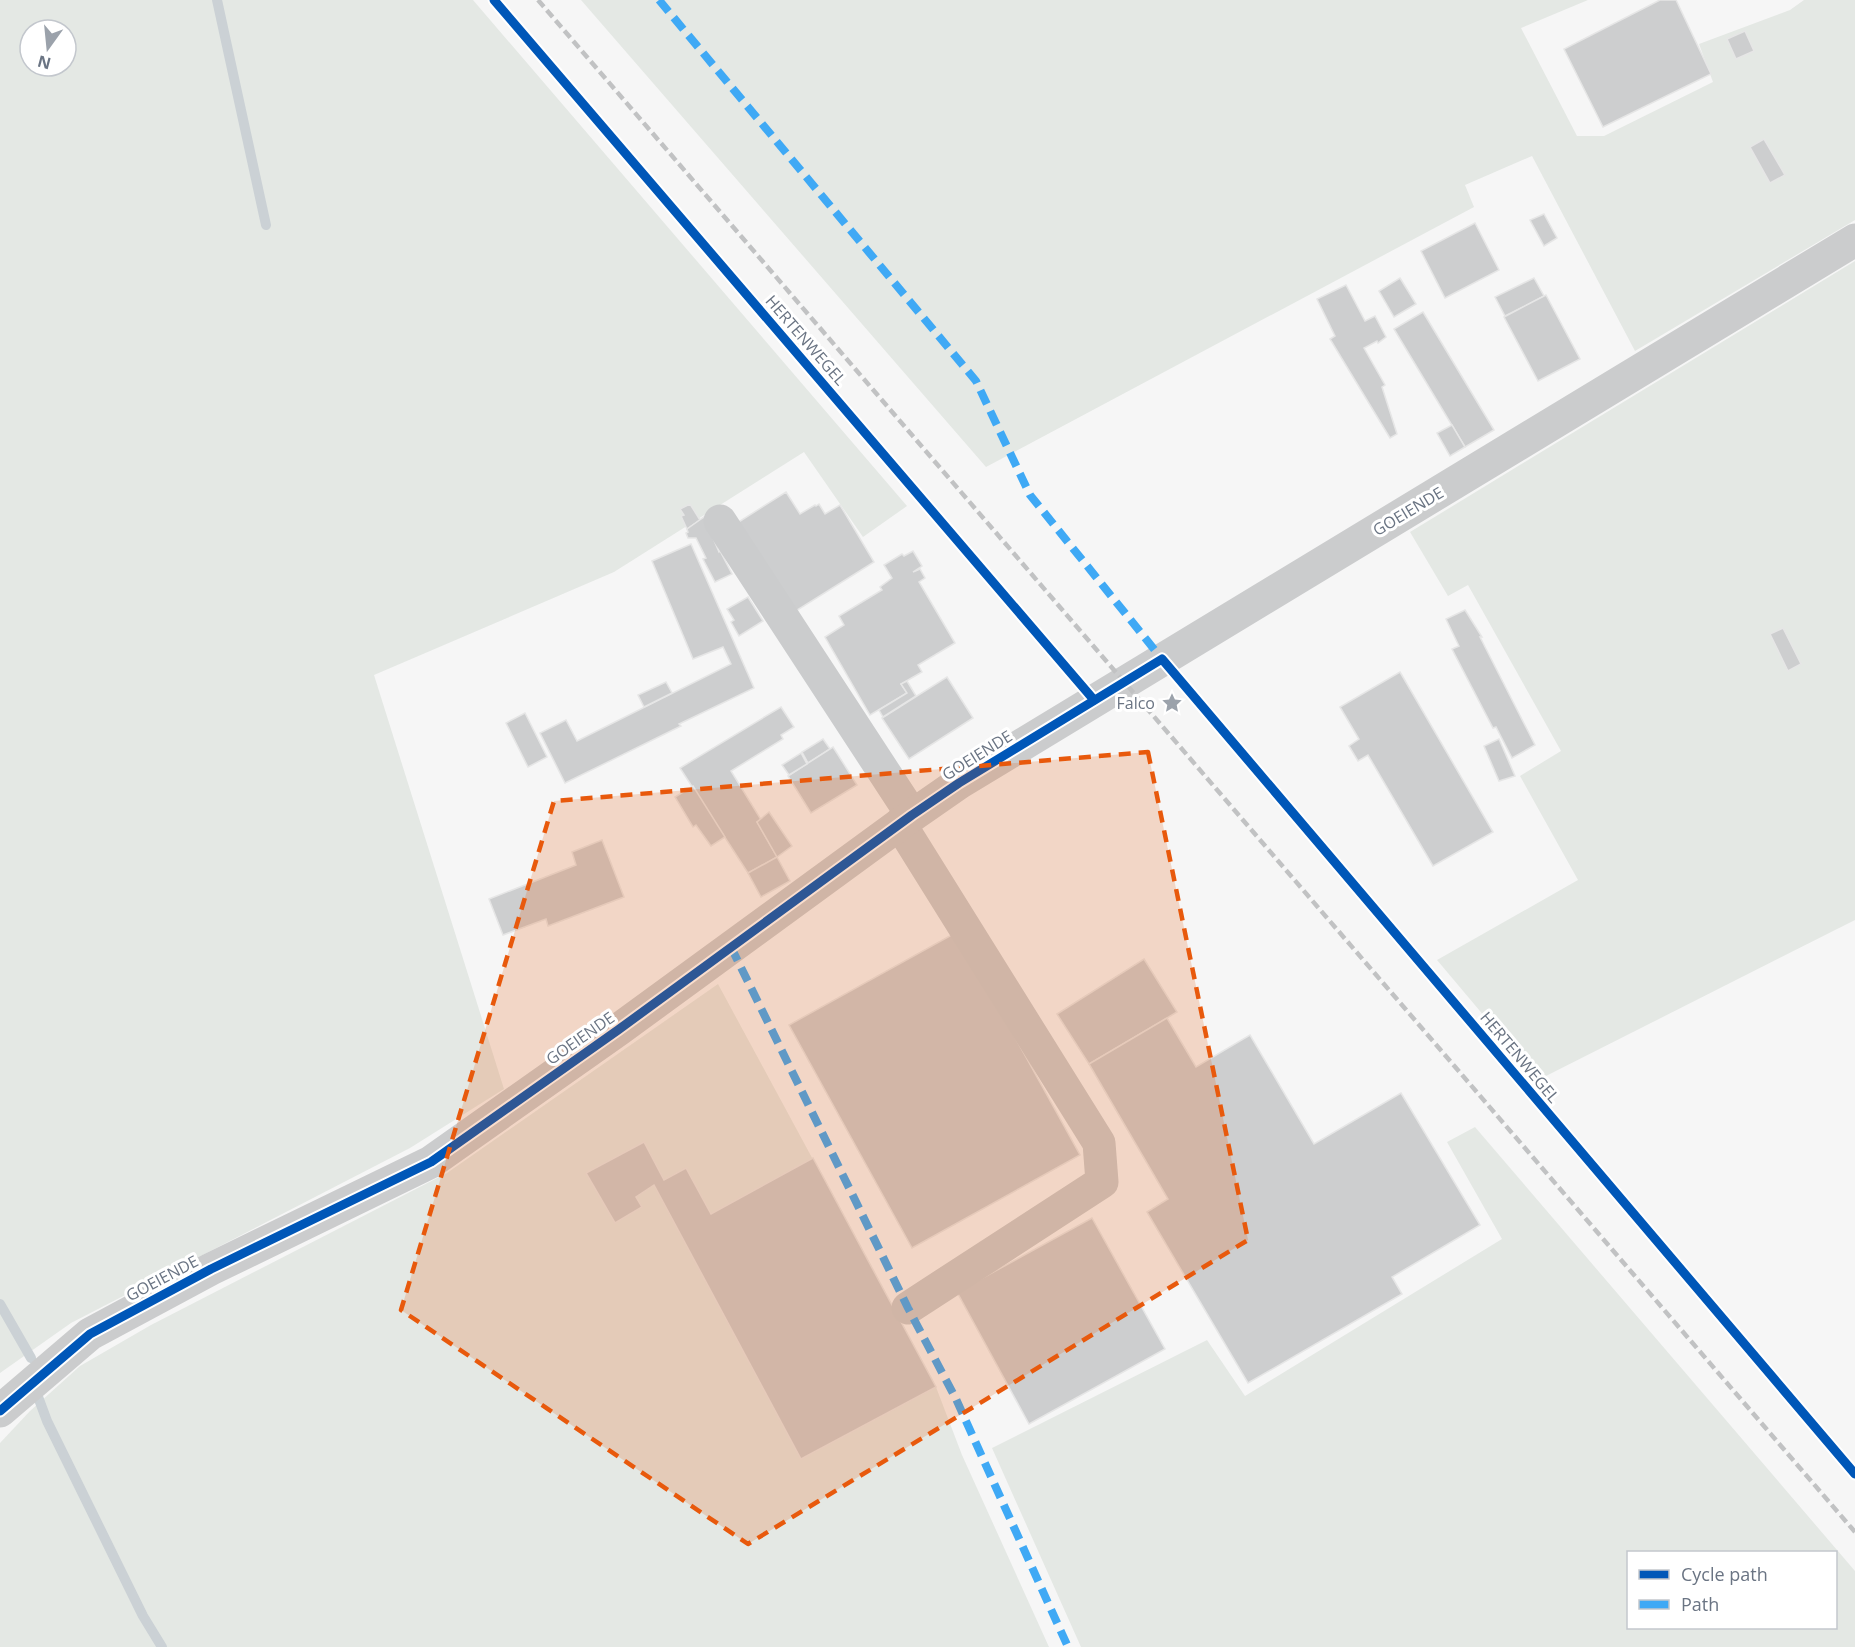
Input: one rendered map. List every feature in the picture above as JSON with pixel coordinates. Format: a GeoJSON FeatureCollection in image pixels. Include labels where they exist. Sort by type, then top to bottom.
{"type":"FeatureCollection","features":[{"type":"Feature","properties":{"kind":"street","name":"GOEIENDE"},"geometry":{"type":"LineString","coordinates":[[0,1410],[90,1334],[211,1269],[432,1162],[958,783],[1855,240]]}},
{"type":"Feature","properties":{"kind":"street"},"geometry":{"type":"LineString","coordinates":[[720,521],[906,819],[1099,1143],[1102,1182],[908,1308]]}},
{"type":"Feature","properties":{"kind":"highlighted area"},"geometry":{"type":"Polygon","coordinates":[[[1148,752],[1248,1240],[748,1544],[401,1310],[554,801],[1148,752]]]}},
{"type":"Feature","properties":{"kind":"shaded area"},"geometry":{"type":"Polygon","coordinates":[[[0,0],[473,0],[907,506],[863,537],[804,452],[614,572],[374,675],[504,1089],[410,1148],[71,1323],[0,1373],[0,0]]]}},
{"type":"Feature","properties":{"kind":"shaded area"},"geometry":{"type":"Polygon","coordinates":[[[581,0],[1588,0],[1521,28],[1577,136],[1604,136],[1713,82],[1699,44],[1790,10],[1804,0],[1855,0],[1855,220],[1635,351],[1532,156],[1465,185],[1474,207],[986,467],[581,0]]]}},
{"type":"Feature","properties":{"kind":"shaded area"},"geometry":{"type":"Polygon","coordinates":[[[1855,261],[1855,920],[1538,1080],[1437,960],[1578,880],[1520,776],[1561,751],[1468,585],[1448,596],[1410,532],[1855,261]]]}},
{"type":"Feature","properties":{"kind":"shaded area"},"geometry":{"type":"Polygon","coordinates":[[[718,984],[936,1387],[962,1455],[1049,1647],[0,1647],[0,1443],[30,1411],[80,1366],[151,1325],[447,1173],[718,984]]]}},
{"type":"Feature","properties":{"kind":"shaded area"},"geometry":{"type":"Polygon","coordinates":[[[1475,1127],[1855,1571],[1855,1647],[1081,1647],[992,1448],[1207,1340],[1245,1396],[1502,1239],[1447,1142],[1475,1127]]]}},
{"type":"Feature","properties":{"kind":"building"},"geometry":{"type":"Polygon","coordinates":[[[1660,0],[1676,0],[1711,74],[1603,127],[1564,49],[1660,0]]]}},
{"type":"Feature","properties":{"kind":"building"},"geometry":{"type":"Polygon","coordinates":[[[1745,31],[1754,51],[1736,59],[1727,39],[1745,31]]]}},
{"type":"Feature","properties":{"kind":"building"},"geometry":{"type":"Polygon","coordinates":[[[1764,139],[1785,175],[1770,183],[1750,147],[1764,139]]]}},
{"type":"Feature","properties":{"kind":"building"},"geometry":{"type":"Polygon","coordinates":[[[1544,214],[1557,238],[1544,246],[1530,220],[1544,214]]]}},
{"type":"Feature","properties":{"kind":"building"},"geometry":{"type":"Polygon","coordinates":[[[1475,223],[1499,270],[1445,298],[1421,251],[1475,223]]]}},
{"type":"Feature","properties":{"kind":"building"},"geometry":{"type":"Polygon","coordinates":[[[1400,278],[1416,304],[1394,317],[1379,291],[1400,278]]]}},
{"type":"Feature","properties":{"kind":"building"},"geometry":{"type":"Polygon","coordinates":[[[1534,278],[1544,296],[1505,316],[1495,297],[1534,278]]]}},
{"type":"Feature","properties":{"kind":"building"},"geometry":{"type":"Polygon","coordinates":[[[1346,285],[1365,321],[1375,316],[1386,337],[1364,348],[1385,385],[1382,387],[1397,434],[1390,438],[1330,339],[1335,336],[1317,299],[1346,285]]]}},
{"type":"Feature","properties":{"kind":"building"},"geometry":{"type":"Polygon","coordinates":[[[1546,295],[1580,359],[1538,381],[1504,317],[1546,295]]]}},
{"type":"Feature","properties":{"kind":"building"},"geometry":{"type":"Polygon","coordinates":[[[1423,312],[1494,430],[1465,447],[1394,329],[1423,312]]]}},
{"type":"Feature","properties":{"kind":"building"},"geometry":{"type":"Polygon","coordinates":[[[1452,425],[1465,447],[1450,456],[1437,433],[1452,425]]]}},
{"type":"Feature","properties":{"kind":"building"},"geometry":{"type":"Polygon","coordinates":[[[786,492],[800,514],[819,504],[825,514],[840,505],[874,562],[791,614],[737,523],[786,492]]]}},
{"type":"Feature","properties":{"kind":"building"},"geometry":{"type":"Polygon","coordinates":[[[690,504],[700,520],[687,529],[680,509],[690,504]]]}},
{"type":"Feature","properties":{"kind":"building"},"geometry":{"type":"Polygon","coordinates":[[[704,517],[719,552],[732,574],[715,582],[703,559],[706,558],[696,538],[688,538],[686,533],[687,529],[704,517]]]}},
{"type":"Feature","properties":{"kind":"building"},"geometry":{"type":"Polygon","coordinates":[[[691,544],[754,688],[565,783],[540,733],[566,720],[577,741],[731,664],[723,647],[693,659],[652,561],[691,544]]]}},
{"type":"Feature","properties":{"kind":"building"},"geometry":{"type":"Polygon","coordinates":[[[913,551],[922,566],[913,572],[920,569],[925,578],[919,582],[955,643],[918,665],[922,672],[901,684],[907,693],[870,715],[825,637],[844,625],[839,616],[882,590],[880,587],[892,578],[884,565],[902,554],[904,556],[913,551]]]}},
{"type":"Feature","properties":{"kind":"building"},"geometry":{"type":"Polygon","coordinates":[[[748,597],[763,621],[739,636],[731,622],[734,620],[727,609],[748,597]]]}},
{"type":"Feature","properties":{"kind":"building"},"geometry":{"type":"Polygon","coordinates":[[[1465,610],[1482,637],[1480,637],[1535,745],[1512,758],[1496,727],[1493,728],[1452,649],[1459,646],[1446,619],[1465,610]]]}},
{"type":"Feature","properties":{"kind":"building"},"geometry":{"type":"Polygon","coordinates":[[[1783,628],[1801,664],[1788,671],[1770,634],[1783,628]]]}},
{"type":"Feature","properties":{"kind":"building"},"geometry":{"type":"Polygon","coordinates":[[[1400,672],[1493,832],[1433,866],[1368,755],[1358,761],[1349,746],[1359,739],[1340,707],[1400,672]]]}},
{"type":"Feature","properties":{"kind":"building"},"geometry":{"type":"Polygon","coordinates":[[[947,677],[973,718],[909,759],[882,718],[947,677]]]}},
{"type":"Feature","properties":{"kind":"building"},"geometry":{"type":"Polygon","coordinates":[[[907,681],[916,696],[883,717],[879,710],[907,693],[901,684],[907,681]]]}},
{"type":"Feature","properties":{"kind":"building"},"geometry":{"type":"Polygon","coordinates":[[[666,682],[672,693],[644,707],[638,695],[666,682]]]}},
{"type":"Feature","properties":{"kind":"building"},"geometry":{"type":"Polygon","coordinates":[[[781,707],[794,727],[781,735],[783,739],[731,771],[760,818],[761,820],[757,822],[777,857],[748,873],[680,768],[781,707]]]}},
{"type":"Feature","properties":{"kind":"building"},"geometry":{"type":"Polygon","coordinates":[[[525,713],[547,757],[528,767],[506,723],[525,713]]]}},
{"type":"Feature","properties":{"kind":"building"},"geometry":{"type":"Polygon","coordinates":[[[823,739],[830,749],[808,763],[802,752],[823,739]]]}},
{"type":"Feature","properties":{"kind":"building"},"geometry":{"type":"Polygon","coordinates":[[[1499,739],[1515,776],[1499,781],[1484,746],[1499,739]]]}},
{"type":"Feature","properties":{"kind":"building"},"geometry":{"type":"Polygon","coordinates":[[[833,747],[857,785],[811,813],[788,776],[833,747]]]}},
{"type":"Feature","properties":{"kind":"building"},"geometry":{"type":"Polygon","coordinates":[[[801,753],[807,764],[789,775],[782,765],[801,753]]]}},
{"type":"Feature","properties":{"kind":"building"},"geometry":{"type":"Polygon","coordinates":[[[693,786],[725,837],[711,846],[696,825],[693,827],[675,797],[693,786]]]}},
{"type":"Feature","properties":{"kind":"building"},"geometry":{"type":"Polygon","coordinates":[[[769,812],[792,846],[777,857],[757,822],[769,812]]]}},
{"type":"Feature","properties":{"kind":"building"},"geometry":{"type":"Polygon","coordinates":[[[602,840],[624,897],[548,926],[546,919],[503,935],[489,899],[576,865],[572,852],[602,840]]]}},
{"type":"Feature","properties":{"kind":"building"},"geometry":{"type":"Polygon","coordinates":[[[777,857],[790,881],[761,897],[748,873],[777,857]]]}},
{"type":"Feature","properties":{"kind":"building"},"geometry":{"type":"Polygon","coordinates":[[[957,932],[1080,1155],[912,1248],[789,1025],[957,932]]]}},
{"type":"Feature","properties":{"kind":"building"},"geometry":{"type":"Polygon","coordinates":[[[1144,959],[1177,1012],[1089,1064],[1057,1014],[1144,959]]]}},
{"type":"Feature","properties":{"kind":"building"},"geometry":{"type":"Polygon","coordinates":[[[1167,1018],[1196,1067],[1250,1035],[1314,1144],[1401,1093],[1480,1225],[1392,1277],[1402,1294],[1248,1383],[1147,1212],[1168,1199],[1089,1064],[1167,1018]]]}},
{"type":"Feature","properties":{"kind":"building"},"geometry":{"type":"Polygon","coordinates":[[[644,1142],[664,1180],[686,1168],[711,1214],[813,1158],[936,1387],[801,1459],[654,1185],[636,1197],[642,1207],[615,1223],[586,1173],[644,1142]]]}},
{"type":"Feature","properties":{"kind":"building"},"geometry":{"type":"Polygon","coordinates":[[[1092,1218],[1165,1349],[1029,1424],[957,1292],[1092,1218]]]}},
{"type":"Feature","properties":{"kind":"waterway"},"geometry":{"type":"LineString","coordinates":[[217,0],[266,225]]}},
{"type":"Feature","properties":{"kind":"waterway"},"geometry":{"type":"LineString","coordinates":[[0,1304],[31,1358]]}},
{"type":"Feature","properties":{"kind":"waterway"},"geometry":{"type":"LineString","coordinates":[[37,1394],[47,1421],[143,1616],[162,1647]]}},
{"type":"Feature","properties":{"kind":"railway"},"geometry":{"type":"LineString","coordinates":[[538,0],[1855,1532]]}},
{"type":"Feature","properties":{"kind":"marked path"},"geometry":{"type":"LineString","coordinates":[[659,0],[976,381],[1030,495],[1162,659]]}},
{"type":"Feature","properties":{"kind":"marked path"},"geometry":{"type":"LineString","coordinates":[[731,947],[908,1308],[956,1399],[1068,1647]]}},
{"type":"Feature","properties":{"kind":"cycle path","name":"HERTENWEGEL"},"geometry":{"type":"LineString","coordinates":[[494,0],[1094,700]]}},
{"type":"Feature","properties":{"kind":"cycle path","name":"HERTENWEGEL"},"geometry":{"type":"LineString","coordinates":[[0,1411],[90,1334],[211,1269],[431,1162],[618,1030],[912,815],[959,783],[1162,659],[1855,1474]]}},
{"type":"Feature","properties":{"kind":"place","name":"Falco"},"geometry":{"type":"Point","coordinates":[1172,703]}}]}
